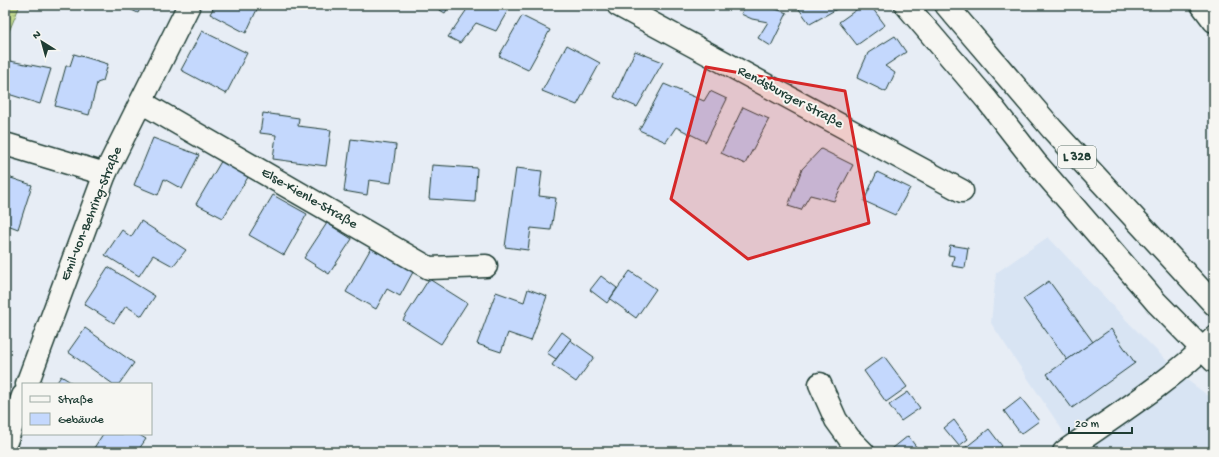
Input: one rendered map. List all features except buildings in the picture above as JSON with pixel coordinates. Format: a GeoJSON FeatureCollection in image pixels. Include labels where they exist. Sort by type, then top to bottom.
{"type":"FeatureCollection","features":[{"type":"Feature","properties":{"kind":"street","name":"Emil-von-Behring-Straße"},"geometry":{"type":"LineString","coordinates":[[27,383],[105,174],[189,5]]}},
{"type":"Feature","properties":{"kind":"street","name":"Rendsburger Straße"},"geometry":{"type":"LineString","coordinates":[[618,5],[962,191]]}},
{"type":"Feature","properties":{"kind":"street","name":"L 328"},"geometry":{"type":"LineString","coordinates":[[906,5],[987,100],[1036,163],[1156,302],[1210,349]]}},
{"type":"Feature","properties":{"kind":"street","name":"L 328"},"geometry":{"type":"LineString","coordinates":[[946,5],[1052,129],[1214,304]]}},
{"type":"Feature","properties":{"kind":"street"},"geometry":{"type":"LineString","coordinates":[[1202,5],[1214,21]]}},
{"type":"Feature","properties":{"kind":"street","name":"Else-Kienle-Straße"},"geometry":{"type":"LineString","coordinates":[[141,102],[429,268],[486,266]]}},
{"type":"Feature","properties":{"kind":"street"},"geometry":{"type":"LineString","coordinates":[[5,144],[105,174]]}},
{"type":"Feature","properties":{"kind":"street"},"geometry":{"type":"LineString","coordinates":[[1064,452],[1210,349]]}},
{"type":"Feature","properties":{"kind":"street"},"geometry":{"type":"LineString","coordinates":[[820,384],[836,420],[849,438],[863,452]]}},
{"type":"Feature","properties":{"kind":"street"},"geometry":{"type":"LineString","coordinates":[[5,444],[22,399]]}},
{"type":"Feature","properties":{"kind":"highlighted area"},"geometry":{"type":"Polygon","coordinates":[[[706,67],[845,91],[869,223],[748,259],[671,199],[706,67]]]}},
{"type":"Feature","properties":{"kind":"shaded area"},"geometry":{"type":"Polygon","coordinates":[[[1048,237],[1131,325],[1183,377],[1214,400],[1214,452],[1079,452],[1073,446],[991,323],[996,273],[1048,237]]]}},
{"type":"Feature","properties":{"kind":"green space"},"geometry":{"type":"Polygon","coordinates":[[[5,5],[20,5],[5,41],[5,5]]]}}]}
